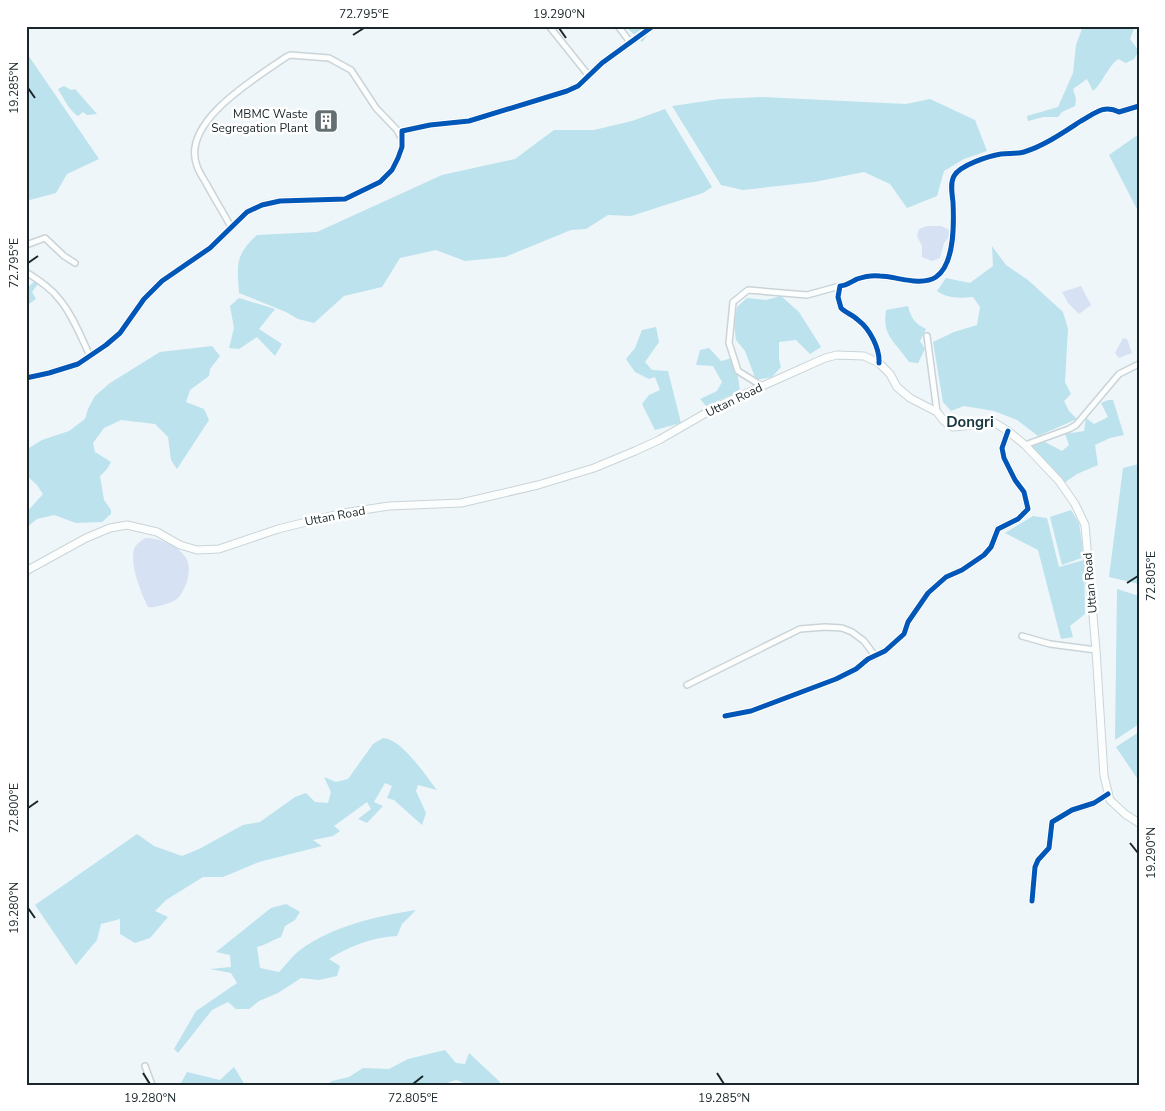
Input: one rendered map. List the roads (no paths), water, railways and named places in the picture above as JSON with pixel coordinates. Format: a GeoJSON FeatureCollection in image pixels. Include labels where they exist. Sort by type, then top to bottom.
{"type":"FeatureCollection","features":[{"type":"Feature","properties":{"kind":"main road","name":"Uttan Road"},"geometry":{"type":"LineString","coordinates":[[26,571],[86,538],[110,528],[127,525],[157,532],[180,546],[197,550],[219,549],[278,529],[343,513],[389,506],[460,503],[504,493],[594,468],[635,451],[659,440],[718,406],[825,358],[837,355],[864,356],[879,363],[890,374],[897,387],[910,398],[937,412],[944,421],[953,427],[995,423],[1008,431],[1025,445],[1060,481],[1075,504],[1084,524],[1096,650],[1104,776],[1110,800],[1125,814],[1139,823]]}},
{"type":"Feature","properties":{"kind":"street"},"geometry":{"type":"LineString","coordinates":[[549,26],[589,76]]}},
{"type":"Feature","properties":{"kind":"street"},"geometry":{"type":"LineString","coordinates":[[618,26],[630,42]]}},
{"type":"Feature","properties":{"kind":"street"},"geometry":{"type":"LineString","coordinates":[[26,378],[78,364],[90,356],[120,333],[144,299],[162,281],[210,248],[247,212],[262,204],[280,201],[345,199],[361,192],[380,182],[392,170],[402,147],[402,131],[430,125],[469,121],[567,91],[578,86],[602,63],[653,26]]}},
{"type":"Feature","properties":{"kind":"street"},"geometry":{"type":"LineString","coordinates":[[231,227],[197,166],[194,152],[198,138],[206,124],[222,104],[290,55],[328,58],[351,70],[376,108],[397,130],[402,142]]}},
{"type":"Feature","properties":{"kind":"street"},"geometry":{"type":"LineString","coordinates":[[762,386],[738,371],[730,343],[732,302],[748,290],[807,295],[845,286],[858,279],[879,276],[928,281],[935,278],[942,271],[951,252],[953,227],[952,185],[953,178],[958,171],[968,164],[1001,154],[1023,152],[1041,145],[1095,112],[1106,108],[1112,108],[1119,112],[1139,106]]}},
{"type":"Feature","properties":{"kind":"street"},"geometry":{"type":"LineString","coordinates":[[26,244],[45,238],[64,256],[75,263]]}},
{"type":"Feature","properties":{"kind":"street"},"geometry":{"type":"LineString","coordinates":[[26,272],[47,287],[59,299],[67,310],[90,356]]}},
{"type":"Feature","properties":{"kind":"street"},"geometry":{"type":"LineString","coordinates":[[840,286],[838,297],[841,308],[866,328],[878,351],[879,363]]}},
{"type":"Feature","properties":{"kind":"street"},"geometry":{"type":"LineString","coordinates":[[927,336],[937,412]]}},
{"type":"Feature","properties":{"kind":"street"},"geometry":{"type":"LineString","coordinates":[[1025,445],[1076,425],[1119,374],[1139,364]]}},
{"type":"Feature","properties":{"kind":"street"},"geometry":{"type":"LineString","coordinates":[[725,716],[751,711],[836,679],[885,651],[904,634],[908,622],[928,593],[946,577],[962,570],[984,555],[991,547],[998,529],[1018,519],[1028,509],[1024,492],[1014,480],[1004,458],[1002,448],[1008,431]]}},
{"type":"Feature","properties":{"kind":"street"},"geometry":{"type":"LineString","coordinates":[[687,686],[800,629],[842,628],[852,632],[864,641],[875,656]]}},
{"type":"Feature","properties":{"kind":"street"},"geometry":{"type":"LineString","coordinates":[[1022,636],[1050,644],[1096,650]]}},
{"type":"Feature","properties":{"kind":"street"},"geometry":{"type":"LineString","coordinates":[[1032,901],[1035,867],[1038,860],[1049,848],[1052,822],[1072,810],[1094,803],[1108,794]]}},
{"type":"Feature","properties":{"kind":"street"},"geometry":{"type":"LineString","coordinates":[[145,1066],[152,1085]]}},
{"type":"Feature","properties":{"kind":"place","name":"MBMC Waste Segregation Plant"},"geometry":{"type":"Point","coordinates":[326,121]}},
{"type":"Feature","properties":{"kind":"district","name":"Dongri"},"geometry":{"type":"Point","coordinates":[970,422]}}]}
